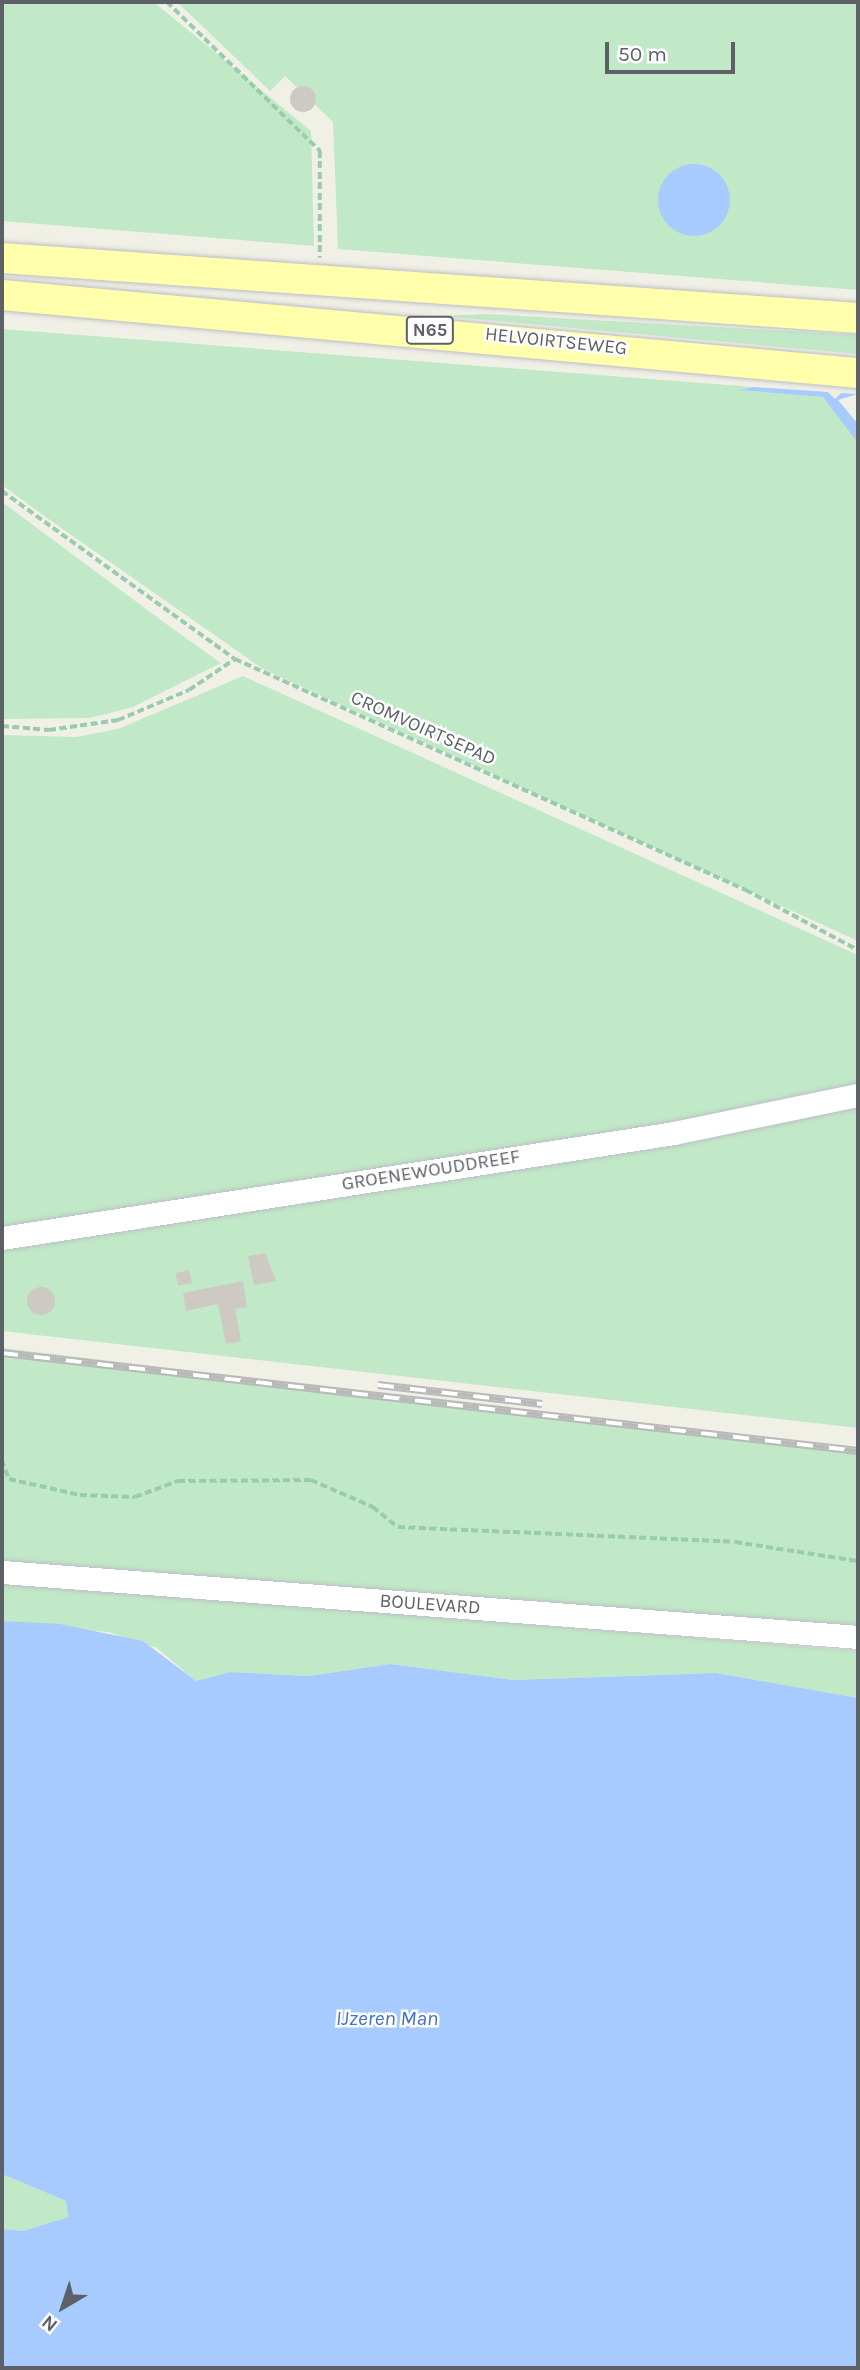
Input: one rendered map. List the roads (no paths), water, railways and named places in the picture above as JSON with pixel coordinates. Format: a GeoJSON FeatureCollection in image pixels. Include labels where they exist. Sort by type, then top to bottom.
{"type":"FeatureCollection","features":[{"type":"Feature","properties":{"kind":"main road","name":"HELVOIRTSEWEG"},"geometry":{"type":"LineString","coordinates":[[2,258],[858,318]]}},
{"type":"Feature","properties":{"kind":"main road","name":"HELVOIRTSEWEG"},"geometry":{"type":"LineString","coordinates":[[2,295],[858,373]]}},
{"type":"Feature","properties":{"kind":"street","name":"GROENEWOUDDREEF"},"geometry":{"type":"LineString","coordinates":[[2,1238],[674,1133],[858,1095]]}},
{"type":"Feature","properties":{"kind":"street","name":"BOULEVARD"},"geometry":{"type":"LineString","coordinates":[[2,1572],[858,1637]]}},
{"type":"Feature","properties":{"kind":"water"},"geometry":{"type":"Polygon","coordinates":[[[694,164],[714,170],[724,180],[730,200],[724,220],[714,230],[694,236],[674,230],[664,220],[658,200],[664,180],[674,170],[694,164]]]}},
{"type":"Feature","properties":{"kind":"water"},"geometry":{"type":"Polygon","coordinates":[[[754,387],[828,392],[835,399],[841,393],[858,394],[838,400],[858,424],[858,443],[823,397],[739,390],[754,387]]]}},
{"type":"Feature","properties":{"kind":"water","name":"IJzeren Man"},"geometry":{"type":"Polygon","coordinates":[[[2,1621],[60,1624],[143,1641],[196,1681],[230,1672],[309,1676],[390,1664],[513,1680],[716,1673],[858,1698],[858,2368],[2,2368],[2,2229],[23,2231],[68,2217],[66,2201],[2,2174],[2,1621]]]}},
{"type":"Feature","properties":{"kind":"railway"},"geometry":{"type":"LineString","coordinates":[[2,1353],[858,1451]]}},
{"type":"Feature","properties":{"kind":"railway"},"geometry":{"type":"LineString","coordinates":[[378,1385],[542,1404]]}}]}
